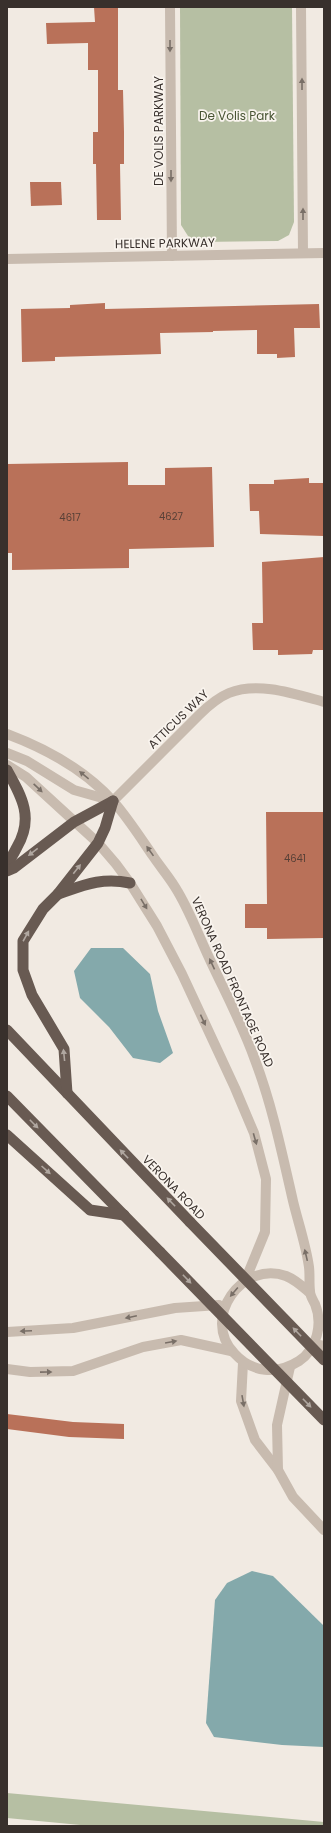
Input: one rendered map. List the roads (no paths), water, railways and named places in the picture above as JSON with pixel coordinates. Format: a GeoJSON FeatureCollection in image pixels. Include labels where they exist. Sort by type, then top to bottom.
{"type":"FeatureCollection","features":[{"type":"Feature","properties":{"kind":"highway"},"geometry":{"type":"LineString","coordinates":[[7,770],[21,795],[26,815],[24,835],[7,863]]}},
{"type":"Feature","properties":{"kind":"highway"},"geometry":{"type":"LineString","coordinates":[[7,871],[14,868],[74,822],[113,801]]}},
{"type":"Feature","properties":{"kind":"highway"},"geometry":{"type":"LineString","coordinates":[[67,1093],[64,1049],[32,995],[23,970],[23,940],[43,909],[58,894],[98,843],[105,828],[113,801]]}},
{"type":"Feature","properties":{"kind":"highway"},"geometry":{"type":"LineString","coordinates":[[58,894],[94,882],[116,880],[130,883]]}},
{"type":"Feature","properties":{"kind":"highway","name":"VERONA ROAD"},"geometry":{"type":"LineString","coordinates":[[7,1030],[324,1360]]}},
{"type":"Feature","properties":{"kind":"highway"},"geometry":{"type":"LineString","coordinates":[[7,1096],[324,1420]]}},
{"type":"Feature","properties":{"kind":"highway"},"geometry":{"type":"LineString","coordinates":[[7,1135],[90,1210],[124,1215]]}},
{"type":"Feature","properties":{"kind":"street","name":"DE VOLIS PARKWAY"},"geometry":{"type":"LineString","coordinates":[[170,7],[172,256]]}},
{"type":"Feature","properties":{"kind":"street"},"geometry":{"type":"LineString","coordinates":[[301,7],[303,253]]}},
{"type":"Feature","properties":{"kind":"street","name":"HELENE PARKWAY"},"geometry":{"type":"LineString","coordinates":[[7,259],[324,253]]}},
{"type":"Feature","properties":{"kind":"street","name":"ATTICUS WAY"},"geometry":{"type":"LineString","coordinates":[[113,801],[199,715],[212,703],[230,692],[248,689],[267,689],[324,702]]}},
{"type":"Feature","properties":{"kind":"street","name":"VERONA ROAD FRONTAGE ROAD"},"geometry":{"type":"LineString","coordinates":[[7,734],[36,746],[68,763],[92,781],[113,801],[133,826],[178,892],[251,1049],[265,1090],[278,1138],[308,1260],[310,1293],[320,1307]]}},
{"type":"Feature","properties":{"kind":"street"},"geometry":{"type":"LineString","coordinates":[[7,753],[27,761],[74,790],[113,801]]}},
{"type":"Feature","properties":{"kind":"street"},"geometry":{"type":"LineString","coordinates":[[7,765],[29,780],[98,843],[130,883],[157,926],[182,974],[235,1088],[256,1140],[266,1179],[265,1232],[244,1281],[233,1292],[225,1305],[222,1326],[224,1337],[231,1351],[243,1362],[258,1369],[274,1371],[290,1367],[304,1358],[314,1344],[318,1332],[320,1307]]}},
{"type":"Feature","properties":{"kind":"street"},"geometry":{"type":"LineString","coordinates":[[244,1281],[258,1276],[272,1274],[286,1276],[298,1283],[310,1293]]}},
{"type":"Feature","properties":{"kind":"street"},"geometry":{"type":"LineString","coordinates":[[7,1332],[73,1328],[176,1308],[225,1305]]}},
{"type":"Feature","properties":{"kind":"street"},"geometry":{"type":"LineString","coordinates":[[7,1369],[30,1372],[73,1371],[143,1347],[180,1340],[231,1351]]}},
{"type":"Feature","properties":{"kind":"street"},"geometry":{"type":"LineString","coordinates":[[314,1344],[324,1346]]}},
{"type":"Feature","properties":{"kind":"street"},"geometry":{"type":"LineString","coordinates":[[243,1362],[241,1401],[255,1440],[278,1470],[293,1497],[324,1530]]}},
{"type":"Feature","properties":{"kind":"street"},"geometry":{"type":"LineString","coordinates":[[278,1470],[277,1425],[290,1367]]}},
{"type":"Feature","properties":{"kind":"water"},"geometry":{"type":"Polygon","coordinates":[[[91,948],[123,948],[150,974],[158,1011],[173,1053],[160,1063],[133,1058],[109,1027],[80,998],[74,971],[91,948]]]}},
{"type":"Feature","properties":{"kind":"water"},"geometry":{"type":"Polygon","coordinates":[[[252,1571],[273,1576],[324,1626],[324,1747],[282,1745],[214,1737],[206,1723],[215,1600],[227,1583],[252,1571]]]}},
{"type":"Feature","properties":{"kind":"park label","name":"De Volis Park"},"geometry":{"type":"Point","coordinates":[237,115]}}]}
